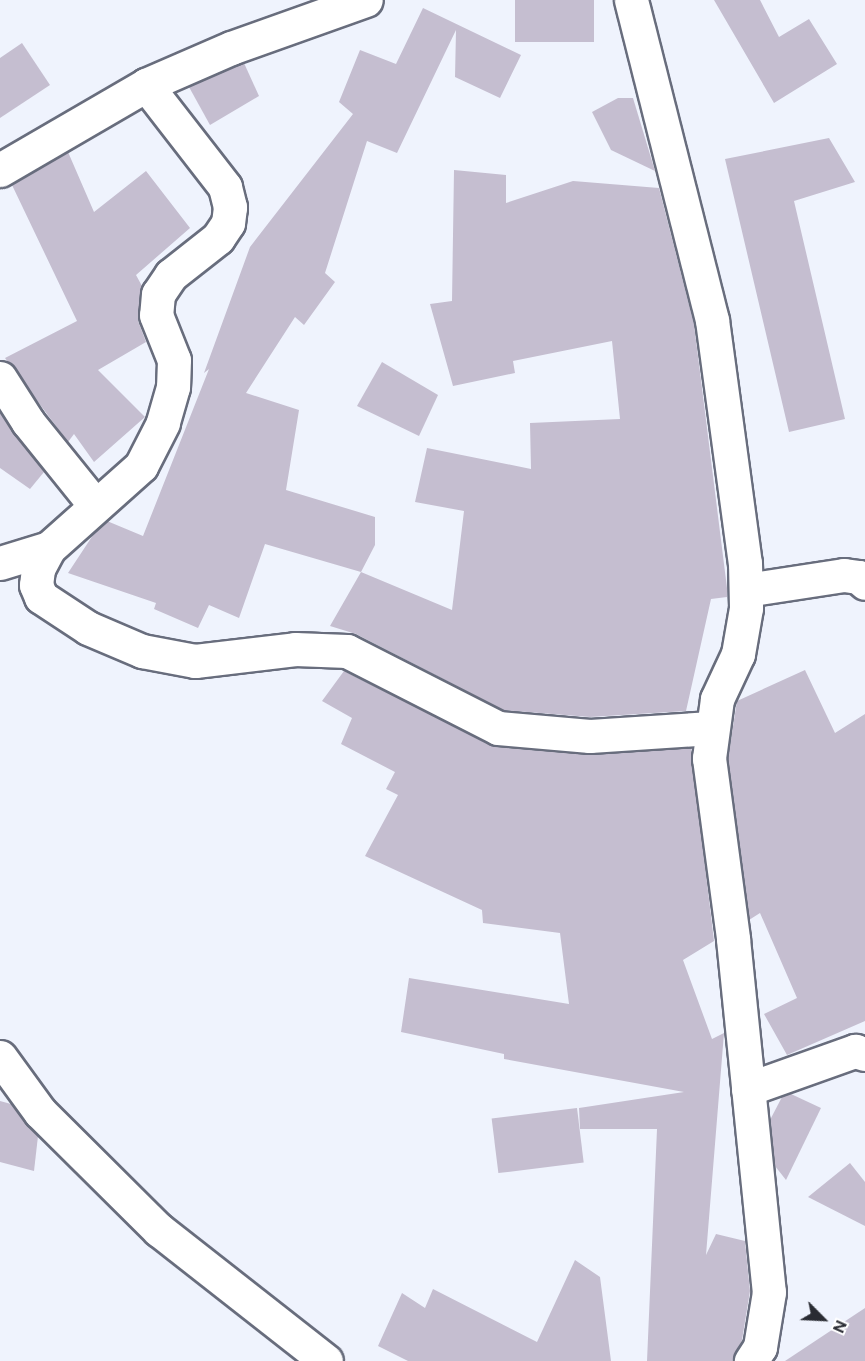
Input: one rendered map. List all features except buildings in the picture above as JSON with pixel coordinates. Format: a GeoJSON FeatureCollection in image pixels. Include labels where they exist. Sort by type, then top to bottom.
{"type":"FeatureCollection","features":[{"type":"Feature","properties":{"kind":"street"},"geometry":{"type":"LineString","coordinates":[[0,170],[146,85],[231,48],[366,0]]}},
{"type":"Feature","properties":{"kind":"street"},"geometry":{"type":"LineString","coordinates":[[630,0],[712,320],[746,590],[738,654],[717,699],[711,728],[712,800],[733,939],[769,1292],[760,1347],[751,1361]]}},
{"type":"Feature","properties":{"kind":"street"},"geometry":{"type":"LineString","coordinates":[[146,85],[225,187],[230,207],[228,223],[218,238],[171,275],[158,294],[156,315],[174,360],[173,387],[163,423],[141,466],[49,548],[39,569],[36,585],[41,597],[88,628],[142,651],[195,661],[295,649],[347,651],[498,729],[590,736],[711,728]]}},
{"type":"Feature","properties":{"kind":"street"},"geometry":{"type":"LineString","coordinates":[[0,378],[28,422],[95,505]]}},
{"type":"Feature","properties":{"kind":"street"},"geometry":{"type":"LineString","coordinates":[[0,563],[49,548]]}},
{"type":"Feature","properties":{"kind":"street"},"geometry":{"type":"LineString","coordinates":[[746,590],[844,575],[859,578],[865,584]]}},
{"type":"Feature","properties":{"kind":"street"},"geometry":{"type":"LineString","coordinates":[[748,1089],[855,1051],[865,1054]]}},
{"type":"Feature","properties":{"kind":"street"},"geometry":{"type":"LineString","coordinates":[[0,1057],[40,1112],[159,1230],[326,1361]]}}]}
